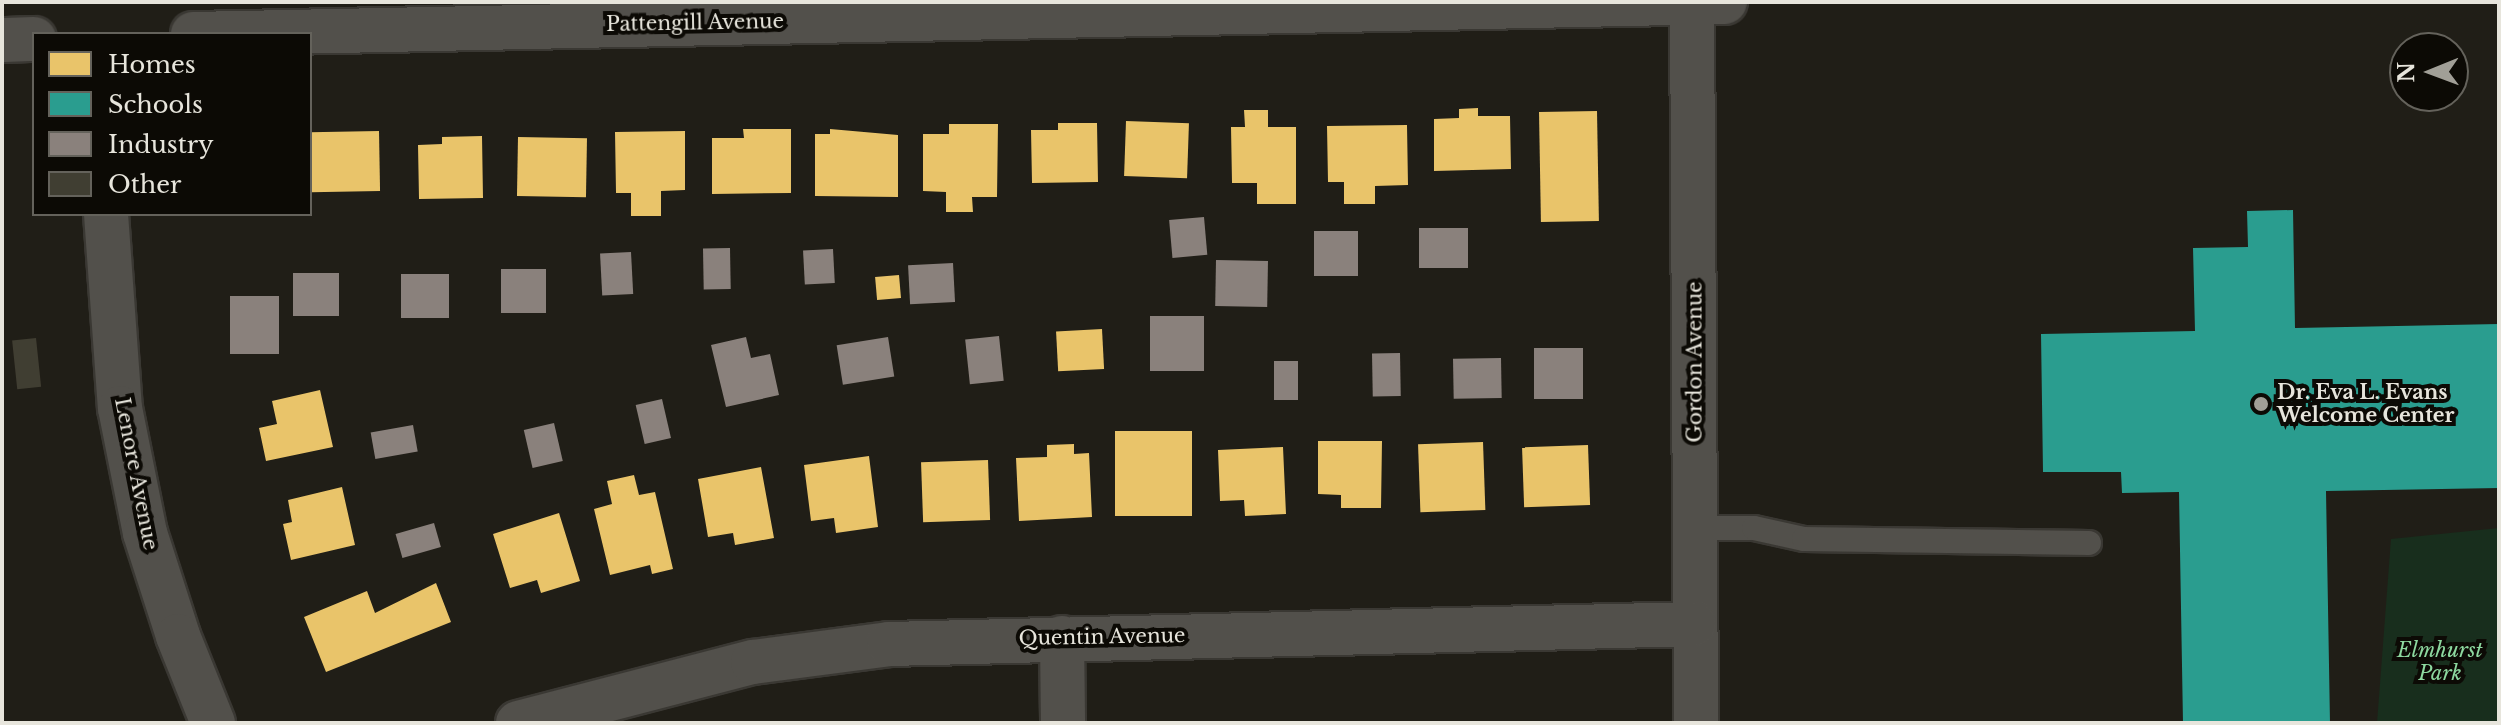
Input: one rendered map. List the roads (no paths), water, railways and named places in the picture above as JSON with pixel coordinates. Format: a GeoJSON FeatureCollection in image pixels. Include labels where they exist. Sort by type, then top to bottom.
{"type":"FeatureCollection","features":[{"type":"Feature","properties":{"kind":"street","name":"Gordon Avenue"},"geometry":{"type":"LineString","coordinates":[[1692,2],[1696,723]]}},
{"type":"Feature","properties":{"kind":"street","name":"Pattengill Avenue"},"geometry":{"type":"LineString","coordinates":[[230,32],[562,14],[1725,2]]}},
{"type":"Feature","properties":{"kind":"street"},"geometry":{"type":"LineString","coordinates":[[2,40],[32,39]]}},
{"type":"Feature","properties":{"kind":"street","name":"Lenore Avenue"},"geometry":{"type":"LineString","coordinates":[[106,216],[120,408],[145,533],[178,636],[213,723]]}},
{"type":"Feature","properties":{"kind":"street","name":"Quentin Avenue"},"geometry":{"type":"LineString","coordinates":[[518,723],[753,662],[889,644],[1694,624]]}},
{"type":"Feature","properties":{"kind":"street"},"geometry":{"type":"LineString","coordinates":[[1062,638],[1063,723]]}},
{"type":"Feature","properties":{"kind":"lane"},"geometry":{"type":"LineString","coordinates":[[1695,528],[1754,528],[1804,539],[2089,543]]}},
{"type":"Feature","properties":{"kind":"place","name":"Dr. Eva L. Evans Welcome Center"},"geometry":{"type":"Point","coordinates":[2261,404]}},
{"type":"Feature","properties":{"kind":"park label","name":"Elmhurst Park"},"geometry":{"type":"Point","coordinates":[2440,662]}}]}
